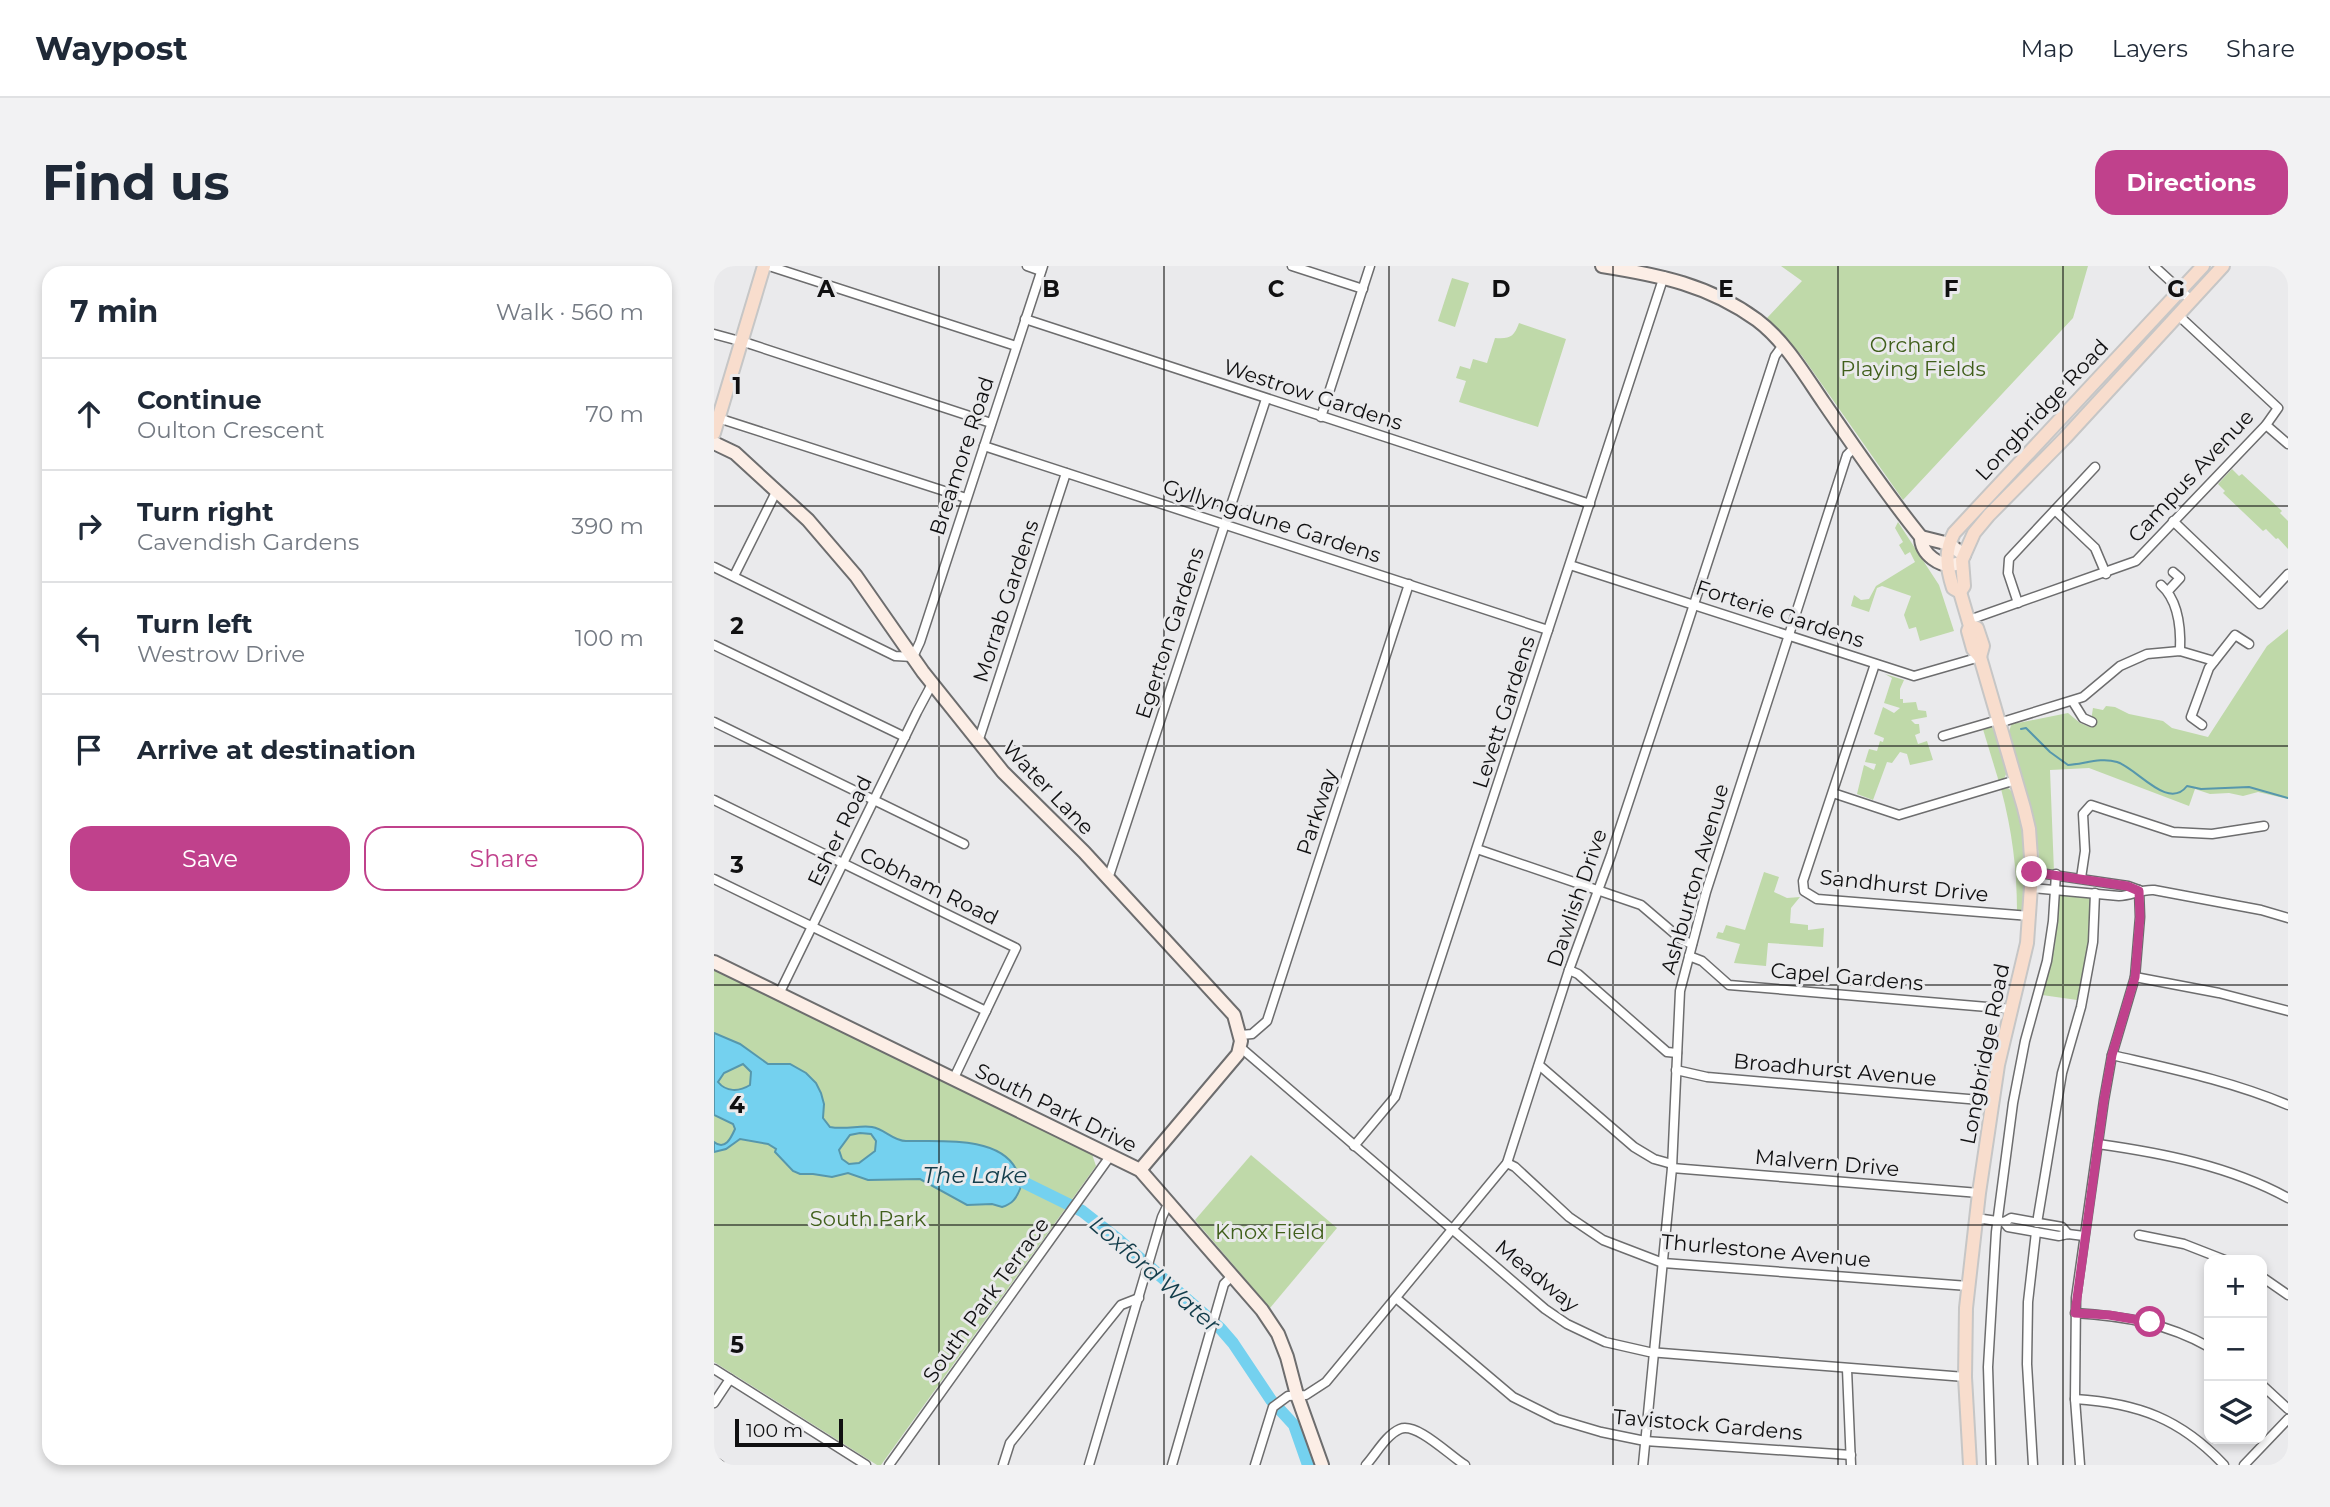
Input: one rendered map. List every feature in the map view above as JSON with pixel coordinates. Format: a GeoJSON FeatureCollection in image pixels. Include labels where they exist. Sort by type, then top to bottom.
{"type":"FeatureCollection","features":[{"type":"Feature","properties":{"kind":"main road"},"geometry":{"type":"LineString","coordinates":[[714,433],[716,417],[766,266]]}},
{"type":"Feature","properties":{"kind":"main road","name":"Longbridge Road"},"geometry":{"type":"LineString","coordinates":[[1970,1465],[1965,1377],[1968,1286],[1992,1101],[2027,943],[2032,872],[2029,829],[1980,657],[1973,649],[1968,631],[1969,623],[1959,592],[1953,588],[1947,565],[1949,544],[1954,533],[2203,266]]}},
{"type":"Feature","properties":{"kind":"main road","name":"Longbridge Road"},"geometry":{"type":"LineString","coordinates":[[1959,592],[1964,586],[1963,557],[1974,533],[2223,266]]}},
{"type":"Feature","properties":{"kind":"main road"},"geometry":{"type":"LineString","coordinates":[[2028,454],[2039,464]]}},
{"type":"Feature","properties":{"kind":"street"},"geometry":{"type":"LineString","coordinates":[[766,266],[1016,346]]}},
{"type":"Feature","properties":{"kind":"street"},"geometry":{"type":"LineString","coordinates":[[1027,266],[1042,268]]}},
{"type":"Feature","properties":{"kind":"street"},"geometry":{"type":"LineString","coordinates":[[1292,266],[1363,289]]}},
{"type":"Feature","properties":{"kind":"street"},"geometry":{"type":"LineString","coordinates":[[1321,416],[1370,266]]}},
{"type":"Feature","properties":{"kind":"street"},"geometry":{"type":"LineString","coordinates":[[1602,266],[1664,276],[1705,291],[1738,308],[1762,325],[1783,345],[1920,537],[1920,543],[1928,555],[1947,565],[1955,565],[1963,557],[1949,544],[1920,537]]}},
{"type":"Feature","properties":{"kind":"street"},"geometry":{"type":"LineString","coordinates":[[2154,266],[2191,300]]}},
{"type":"Feature","properties":{"kind":"street","name":"Breamore Road"},"geometry":{"type":"LineString","coordinates":[[913,657],[1042,268]]}},
{"type":"Feature","properties":{"kind":"street","name":"Levett Gardens"},"geometry":{"type":"LineString","coordinates":[[1354,1146],[1395,1097],[1664,276]]}},
{"type":"Feature","properties":{"kind":"street","name":"Campus Avenue"},"geometry":{"type":"LineString","coordinates":[[1969,623],[2136,561],[2266,425],[2278,408],[2178,315]]}},
{"type":"Feature","properties":{"kind":"street","name":"Westrow Gardens"},"geometry":{"type":"LineString","coordinates":[[1025,319],[1590,504]]}},
{"type":"Feature","properties":{"kind":"street"},"geometry":{"type":"LineString","coordinates":[[714,334],[991,423]]}},
{"type":"Feature","properties":{"kind":"street","name":"Dawlish Drive"},"geometry":{"type":"LineString","coordinates":[[1255,1465],[1275,1405],[1288,1396],[1306,1395],[1326,1382],[1507,1163],[1775,356],[1783,345]]}},
{"type":"Feature","properties":{"kind":"street","name":"Egerton Gardens"},"geometry":{"type":"LineString","coordinates":[[1106,877],[1110,873],[1266,398]]}},
{"type":"Feature","properties":{"kind":"street"},"geometry":{"type":"LineString","coordinates":[[716,417],[966,498]]}},
{"type":"Feature","properties":{"kind":"street"},"geometry":{"type":"LineString","coordinates":[[2266,425],[2288,444]]}},
{"type":"Feature","properties":{"kind":"street","name":"Water Lane"},"geometry":{"type":"LineString","coordinates":[[714,443],[735,453],[808,520],[856,576],[932,684],[1003,772],[1106,877],[1234,1015],[1240,1041]]}},
{"type":"Feature","properties":{"kind":"street","name":"Gyllyngdune Gardens"},"geometry":{"type":"LineString","coordinates":[[984,446],[1548,630]]}},
{"type":"Feature","properties":{"kind":"street","name":"Ashburton Avenue"},"geometry":{"type":"LineString","coordinates":[[1643,1465],[1672,1166],[1680,991],[1706,892],[1788,635],[1847,455],[1855,447]]}},
{"type":"Feature","properties":{"kind":"street"},"geometry":{"type":"LineString","coordinates":[[2018,603],[2008,573],[2009,559],[2095,467]]}},
{"type":"Feature","properties":{"kind":"street","name":"Morrab Gardens"},"geometry":{"type":"LineString","coordinates":[[976,739],[980,736],[1066,472]]}},
{"type":"Feature","properties":{"kind":"street"},"geometry":{"type":"LineString","coordinates":[[734,576],[777,490]]}},
{"type":"Feature","properties":{"kind":"street"},"geometry":{"type":"LineString","coordinates":[[2055,510],[2095,548],[2106,573]]}},
{"type":"Feature","properties":{"kind":"street"},"geometry":{"type":"LineString","coordinates":[[2173,521],[2260,604],[2288,574]]}},
{"type":"Feature","properties":{"kind":"street","name":"Forterie Gardens"},"geometry":{"type":"LineString","coordinates":[[1570,565],[1917,676],[1980,657]]}},
{"type":"Feature","properties":{"kind":"street"},"geometry":{"type":"LineString","coordinates":[[714,567],[895,656],[913,657]]}},
{"type":"Feature","properties":{"kind":"street"},"geometry":{"type":"LineString","coordinates":[[2173,572],[2180,578],[2164,588],[2180,624],[2180,651]]}},
{"type":"Feature","properties":{"kind":"street","name":"Parkway"},"geometry":{"type":"LineString","coordinates":[[1240,1041],[1267,1021],[1409,584]]}},
{"type":"Feature","properties":{"kind":"street"},"geometry":{"type":"LineString","coordinates":[[2202,724],[2190,717],[2214,661],[2235,635],[2249,644]]}},
{"type":"Feature","properties":{"kind":"street"},"geometry":{"type":"LineString","coordinates":[[714,645],[905,737]]}},
{"type":"Feature","properties":{"kind":"street"},"geometry":{"type":"LineString","coordinates":[[1943,736],[2073,702],[2089,693],[2120,666],[2138,657],[2157,652],[2180,651],[2214,661]]}},
{"type":"Feature","properties":{"kind":"street","name":"Sandhurst Drive"},"geometry":{"type":"LineString","coordinates":[[1875,664],[1803,881],[1804,891],[1817,899],[2030,916]]}},
{"type":"Feature","properties":{"kind":"street","name":"Esher Road"},"geometry":{"type":"LineString","coordinates":[[779,994],[932,684]]}},
{"type":"Feature","properties":{"kind":"street"},"geometry":{"type":"LineString","coordinates":[[2073,702],[2083,718],[2092,722]]}},
{"type":"Feature","properties":{"kind":"street"},"geometry":{"type":"LineString","coordinates":[[714,722],[964,844]]}},
{"type":"Feature","properties":{"kind":"street"},"geometry":{"type":"LineString","coordinates":[[1833,793],[1899,815],[2016,780]]}},
{"type":"Feature","properties":{"kind":"street","name":"Cobham Road"},"geometry":{"type":"LineString","coordinates":[[714,800],[1016,948],[986,1011]]}},
{"type":"Feature","properties":{"kind":"street"},"geometry":{"type":"LineString","coordinates":[[2081,878],[2085,851],[2083,814],[2091,805],[2173,832],[2212,834],[2264,826]]}},
{"type":"Feature","properties":{"kind":"street"},"geometry":{"type":"LineString","coordinates":[[1478,849],[1641,905],[1682,940],[1692,944]]}},
{"type":"Feature","properties":{"kind":"street"},"geometry":{"type":"LineString","coordinates":[[2032,872],[2127,886],[2139,891]]}},
{"type":"Feature","properties":{"kind":"street"},"geometry":{"type":"LineString","coordinates":[[1991,1465],[1988,1367],[2013,1103],[2025,1041],[2047,961],[2056,874]]}},
{"type":"Feature","properties":{"kind":"street"},"geometry":{"type":"LineString","coordinates":[[714,879],[986,1011],[953,1080]]}},
{"type":"Feature","properties":{"kind":"street"},"geometry":{"type":"LineString","coordinates":[[2032,888],[2128,896],[2139,891],[2154,890],[2288,918]]}},
{"type":"Feature","properties":{"kind":"street"},"geometry":{"type":"LineString","coordinates":[[2080,1465],[2075,1313],[2112,1055],[2135,977],[2140,917],[2139,891]]}},
{"type":"Feature","properties":{"kind":"street"},"geometry":{"type":"LineString","coordinates":[[2033,1465],[2027,1364],[2028,1302],[2036,1228],[2062,1073],[2081,1007],[2093,942],[2095,893]]}},
{"type":"Feature","properties":{"kind":"street","name":"Capel Gardens"},"geometry":{"type":"LineString","coordinates":[[1689,956],[1702,961],[1729,985],[2011,1009]]}},
{"type":"Feature","properties":{"kind":"street","name":"South Park Drive"},"geometry":{"type":"LineString","coordinates":[[714,962],[1140,1170],[1262,1310],[1278,1334],[1322,1465]]}},
{"type":"Feature","properties":{"kind":"street"},"geometry":{"type":"LineString","coordinates":[[1569,970],[1578,974],[1667,1052],[1677,1053]]}},
{"type":"Feature","properties":{"kind":"street"},"geometry":{"type":"LineString","coordinates":[[2135,977],[2218,993],[2288,1011]]}},
{"type":"Feature","properties":{"kind":"street"},"geometry":{"type":"LineString","coordinates":[[1140,1170],[1227,1069],[1240,1041]]}},
{"type":"Feature","properties":{"kind":"street","name":"Meadway"},"geometry":{"type":"LineString","coordinates":[[1240,1041],[1354,1146],[1545,1309],[1567,1324],[1605,1342],[1654,1353],[1965,1377]]}},
{"type":"Feature","properties":{"kind":"street"},"geometry":{"type":"LineString","coordinates":[[2112,1055],[2180,1069],[2256,1091],[2288,1105]]}},
{"type":"Feature","properties":{"kind":"street","name":"Malvern Drive"},"geometry":{"type":"LineString","coordinates":[[1539,1065],[1634,1147],[1672,1166],[1979,1193]]}},
{"type":"Feature","properties":{"kind":"street","name":"Broadhurst Avenue"},"geometry":{"type":"LineString","coordinates":[[1676,1070],[1707,1077],[1992,1101]]}},
{"type":"Feature","properties":{"kind":"street"},"geometry":{"type":"LineString","coordinates":[[2098,1144],[2139,1150],[2227,1171],[2288,1198]]}},
{"type":"Feature","properties":{"kind":"street","name":"South Park Terrace"},"geometry":{"type":"LineString","coordinates":[[889,1465],[1111,1155]]}},
{"type":"Feature","properties":{"kind":"street","name":"Thurlestone Avenue"},"geometry":{"type":"LineString","coordinates":[[1507,1163],[1515,1167],[1569,1217],[1603,1240],[1662,1263],[1968,1286]]}},
{"type":"Feature","properties":{"kind":"street"},"geometry":{"type":"LineString","coordinates":[[1089,1465],[1162,1217],[1169,1202]]}},
{"type":"Feature","properties":{"kind":"street"},"geometry":{"type":"LineString","coordinates":[[1976,1218],[2000,1222],[2011,1218],[2059,1236],[2084,1236]]}},
{"type":"Feature","properties":{"kind":"street"},"geometry":{"type":"LineString","coordinates":[[2139,1235],[2184,1244],[2212,1255]]}},
{"type":"Feature","properties":{"kind":"street"},"geometry":{"type":"LineString","coordinates":[[1172,1465],[1224,1284],[1232,1276]]}},
{"type":"Feature","properties":{"kind":"street"},"geometry":{"type":"LineString","coordinates":[[2267,1280],[2288,1295]]}},
{"type":"Feature","properties":{"kind":"street"},"geometry":{"type":"LineString","coordinates":[[1003,1465],[1010,1443],[1121,1305],[1139,1298]]}},
{"type":"Feature","properties":{"kind":"street","name":"Tavistock Gardens"},"geometry":{"type":"LineString","coordinates":[[1396,1298],[1513,1397],[1557,1419],[1646,1441],[1851,1455]]}},
{"type":"Feature","properties":{"kind":"street"},"geometry":{"type":"LineString","coordinates":[[2075,1313],[2150,1322],[2204,1344]]}},
{"type":"Feature","properties":{"kind":"street"},"geometry":{"type":"LineString","coordinates":[[714,1369],[866,1465]]}},
{"type":"Feature","properties":{"kind":"street"},"geometry":{"type":"LineString","coordinates":[[1847,1369],[1851,1465]]}},
{"type":"Feature","properties":{"kind":"street"},"geometry":{"type":"LineString","coordinates":[[714,1403],[730,1379]]}},
{"type":"Feature","properties":{"kind":"street"},"geometry":{"type":"LineString","coordinates":[[2267,1390],[2288,1409]]}},
{"type":"Feature","properties":{"kind":"street"},"geometry":{"type":"LineString","coordinates":[[2076,1399],[2106,1401],[2156,1414],[2191,1436],[2224,1465]]}},
{"type":"Feature","properties":{"kind":"street"},"geometry":{"type":"LineString","coordinates":[[2244,1465],[2288,1419]]}},
{"type":"Feature","properties":{"kind":"street"},"geometry":{"type":"LineString","coordinates":[[1366,1465],[1388,1438],[1409,1427],[1465,1465]]}},
{"type":"Feature","properties":{"kind":"street"},"geometry":{"type":"LineString","coordinates":[[714,1461],[720,1465]]}},
{"type":"Feature","properties":{"kind":"green space","name":"Orchard Playing Fields"},"geometry":{"type":"Polygon","coordinates":[[[1781,266],[2088,266],[2073,318],[1903,500],[1802,356],[1767,318],[1802,281],[1781,266]]]}},
{"type":"Feature","properties":{"kind":"green space"},"geometry":{"type":"Polygon","coordinates":[[[1452,278],[1469,283],[1455,327],[1438,321],[1452,278]]]}},
{"type":"Feature","properties":{"kind":"green space"},"geometry":{"type":"Polygon","coordinates":[[[1519,323],[1566,339],[1538,427],[1459,402],[1466,381],[1456,378],[1460,366],[1470,369],[1473,359],[1487,363],[1495,338],[1511,336],[1519,323]]]}},
{"type":"Feature","properties":{"kind":"green space"},"geometry":{"type":"Polygon","coordinates":[[[2232,469],[2239,476],[2242,474],[2282,511],[2280,513],[2288,521],[2288,549],[2266,529],[2263,531],[2223,493],[2225,491],[2218,484],[2232,469]]]}},
{"type":"Feature","properties":{"kind":"green space"},"geometry":{"type":"Polygon","coordinates":[[[1898,522],[1939,585],[1954,631],[1920,641],[1916,627],[1909,629],[1904,615],[1911,596],[1882,586],[1877,588],[1869,612],[1851,606],[1854,595],[1861,600],[1869,599],[1876,586],[1915,562],[1910,552],[1905,555],[1899,545],[1903,542],[1895,528],[1898,522]]]}},
{"type":"Feature","properties":{"kind":"green space"},"geometry":{"type":"Polygon","coordinates":[[[2288,629],[2288,799],[2258,792],[2243,796],[2229,793],[2210,794],[2195,789],[2189,806],[2089,768],[2050,770],[2054,872],[2044,870],[2040,865],[2035,826],[2009,732],[2011,725],[2017,721],[2018,723],[2068,713],[2090,727],[2093,708],[2103,710],[2106,706],[2163,721],[2172,728],[2208,737],[2267,646],[2288,629]]]}},
{"type":"Feature","properties":{"kind":"green space"},"geometry":{"type":"Polygon","coordinates":[[[1885,674],[1904,680],[1900,689],[1903,703],[1916,702],[1918,710],[1926,711],[1927,717],[1911,720],[1919,724],[1920,733],[1915,735],[1918,744],[1927,741],[1933,760],[1910,765],[1907,754],[1900,752],[1892,763],[1887,762],[1873,800],[1857,794],[1864,765],[1874,770],[1876,764],[1865,762],[1869,749],[1877,751],[1880,741],[1883,742],[1884,738],[1874,734],[1883,707],[1894,713],[1900,708],[1884,703],[1892,678],[1885,674]]]}},
{"type":"Feature","properties":{"kind":"green space"},"geometry":{"type":"Polygon","coordinates":[[[1982,726],[1994,728],[2007,772],[2003,781],[1999,782],[1982,726]]]}},
{"type":"Feature","properties":{"kind":"green space"},"geometry":{"type":"Polygon","coordinates":[[[2008,788],[2015,796],[2025,845],[2025,897],[2024,908],[2020,912],[2017,911],[2011,835],[2001,789],[2008,788]]]}},
{"type":"Feature","properties":{"kind":"green space"},"geometry":{"type":"Polygon","coordinates":[[[1764,872],[1779,877],[1774,892],[1787,898],[1800,897],[1791,908],[1790,923],[1808,925],[1808,930],[1824,928],[1823,947],[1768,943],[1766,966],[1734,963],[1740,944],[1716,938],[1718,932],[1723,933],[1726,925],[1745,930],[1764,872]]]}},
{"type":"Feature","properties":{"kind":"green space"},"geometry":{"type":"Polygon","coordinates":[[[2058,893],[2093,899],[2091,944],[2082,989],[2077,1000],[2042,995],[2055,945],[2058,893]]]}},
{"type":"Feature","properties":{"kind":"green space","name":"South Park"},"geometry":{"type":"Polygon","coordinates":[[[714,970],[1092,1154],[1096,1166],[881,1465],[714,1362],[714,970]]]}},
{"type":"Feature","properties":{"kind":"green space","name":"Knox Field"},"geometry":{"type":"Polygon","coordinates":[[[1251,1155],[1337,1228],[1270,1308],[1195,1220],[1251,1155]]]}},
{"type":"Feature","properties":{"kind":"water","name":"The Lake"},"geometry":{"type":"Polygon","coordinates":[[[714,1033],[740,1044],[768,1064],[790,1064],[806,1073],[821,1093],[824,1104],[823,1118],[830,1127],[872,1127],[901,1140],[982,1145],[1007,1158],[1016,1169],[1020,1189],[1013,1201],[1002,1207],[992,1204],[967,1205],[920,1179],[868,1180],[848,1173],[832,1177],[800,1174],[793,1171],[775,1152],[776,1149],[768,1144],[740,1139],[726,1149],[714,1152],[714,1142],[724,1144],[735,1129],[733,1124],[714,1115],[714,1033]],[[743,1064],[724,1073],[718,1082],[733,1090],[750,1085],[751,1072],[743,1064]],[[871,1134],[850,1135],[839,1150],[842,1159],[849,1164],[859,1163],[875,1151],[876,1141],[871,1134]]]}},
{"type":"Feature","properties":{"kind":"waterway"},"geometry":{"type":"LineString","coordinates":[[2021,729],[2026,728],[2050,752],[2068,765],[2099,760],[2117,762],[2152,786],[2171,794],[2187,786],[2201,789],[2249,787],[2288,798]]}},
{"type":"Feature","properties":{"kind":"waterway","name":"Loxford Water"},"geometry":{"type":"LineString","coordinates":[[1021,1181],[1082,1211],[1220,1328],[1271,1400],[1294,1425],[1308,1465]]}},
{"type":"Feature","properties":{"kind":"route"},"geometry":{"type":"LineString","coordinates":[[2032,872],[2127,886],[2139,891],[2140,917],[2135,977],[2112,1055],[2075,1313],[2150,1322]]}}]}
